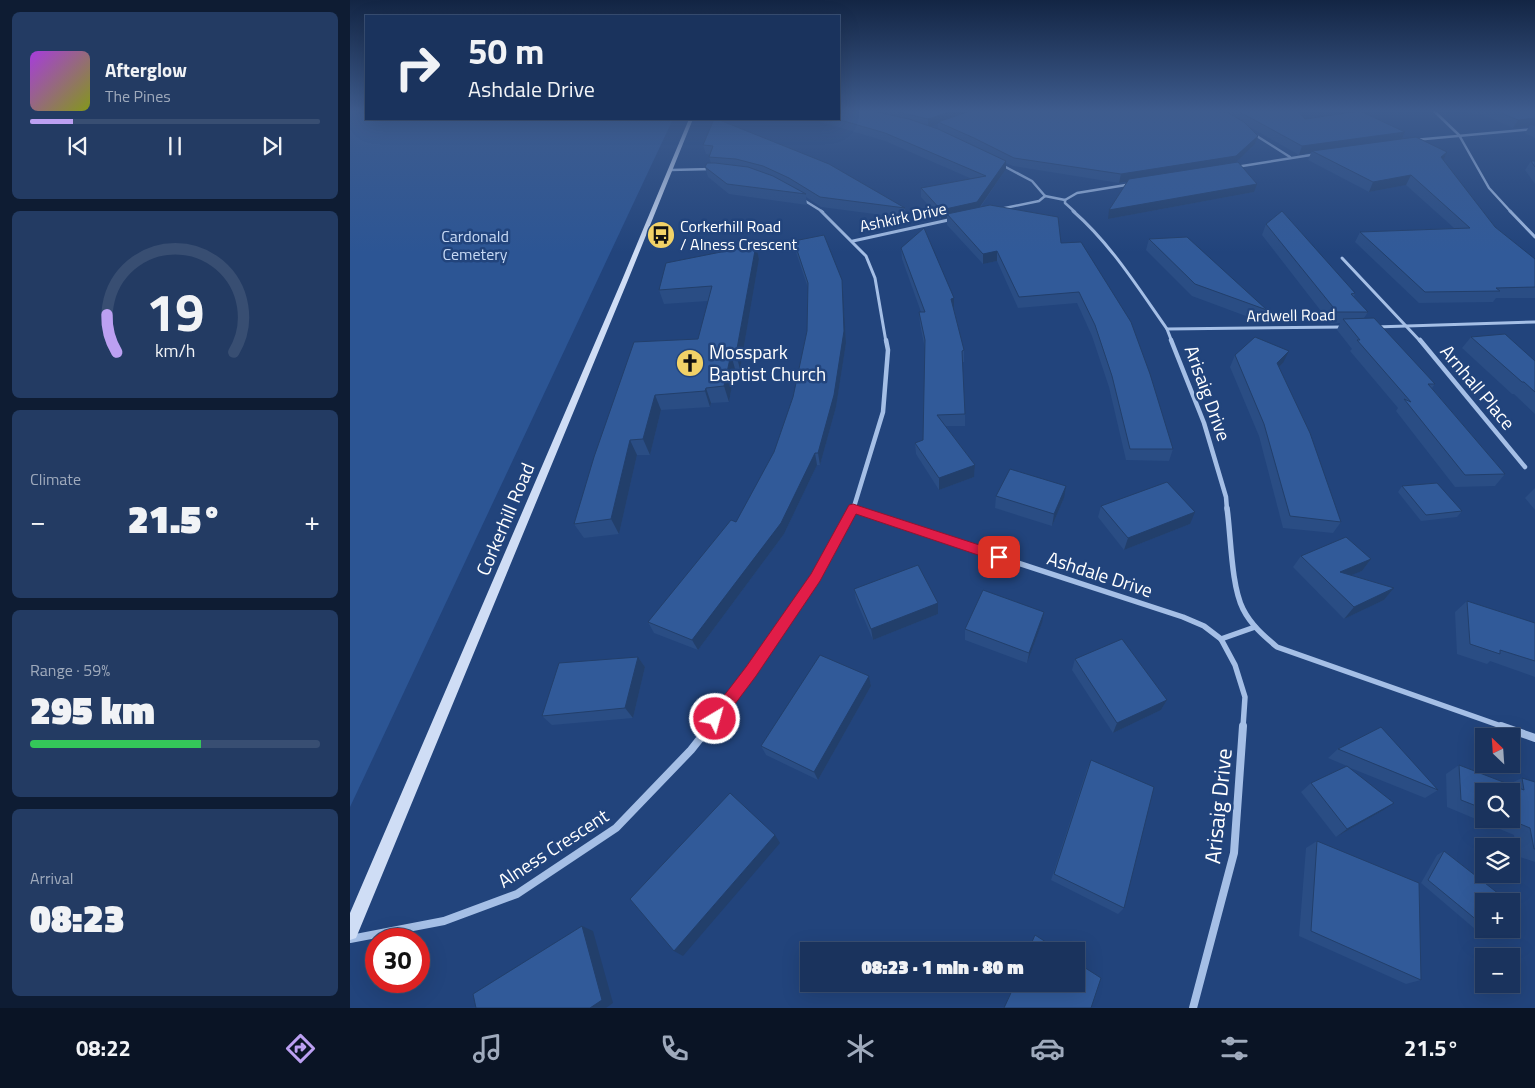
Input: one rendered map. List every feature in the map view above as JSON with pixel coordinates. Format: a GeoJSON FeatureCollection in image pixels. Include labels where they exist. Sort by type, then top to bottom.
{"type":"FeatureCollection","features":[{"type":"Feature","properties":{"kind":"street","name":"Corkerhill Road"},"geometry":{"type":"LineString","coordinates":[[350,932],[675,158]]}},
{"type":"Feature","properties":{"kind":"street"},"geometry":{"type":"LineString","coordinates":[[1232,167],[1284,158]]}},
{"type":"Feature","properties":{"kind":"street"},"geometry":{"type":"LineString","coordinates":[[1472,158],[1489,188],[1535,237]]}},
{"type":"Feature","properties":{"kind":"street"},"geometry":{"type":"LineString","coordinates":[[993,160],[1034,182],[1045,196]]}},
{"type":"Feature","properties":{"kind":"street"},"geometry":{"type":"LineString","coordinates":[[670,170],[719,169]]}},
{"type":"Feature","properties":{"kind":"street"},"geometry":{"type":"LineString","coordinates":[[1045,196],[1065,200],[1069,196],[1077,194],[1135,184]]}},
{"type":"Feature","properties":{"kind":"street","name":"Alness Crescent"},"geometry":{"type":"LineString","coordinates":[[350,939],[444,921],[518,894],[616,828],[690,750],[751,672],[815,578],[853,508],[883,412],[888,350],[875,278],[866,256],[854,241],[822,211],[797,195]]}},
{"type":"Feature","properties":{"kind":"street"},"geometry":{"type":"LineString","coordinates":[[990,211],[1039,201],[1045,196]]}},
{"type":"Feature","properties":{"kind":"street","name":"Arisaig Drive"},"geometry":{"type":"LineString","coordinates":[[1065,200],[1070,209],[1087,223],[1114,255],[1167,328],[1204,423],[1226,497],[1237,591],[1243,609],[1255,627]]}},
{"type":"Feature","properties":{"kind":"street","name":"Ashkirk Drive"},"geometry":{"type":"LineString","coordinates":[[854,241],[961,218]]}},
{"type":"Feature","properties":{"kind":"street","name":"Arnhall Place"},"geometry":{"type":"LineString","coordinates":[[1342,258],[1408,326],[1525,467]]}},
{"type":"Feature","properties":{"kind":"street"},"geometry":{"type":"LineString","coordinates":[[1369,327],[1535,322]]}},
{"type":"Feature","properties":{"kind":"street","name":"Ardwell Road"},"geometry":{"type":"LineString","coordinates":[[1167,328],[1350,327]]}},
{"type":"Feature","properties":{"kind":"street","name":"Ashdale Drive"},"geometry":{"type":"LineString","coordinates":[[853,508],[1183,617],[1204,626],[1221,639]]}},
{"type":"Feature","properties":{"kind":"street"},"geometry":{"type":"LineString","coordinates":[[1221,639],[1255,627],[1277,646],[1535,738]]}},
{"type":"Feature","properties":{"kind":"street","name":"Arisaig Drive"},"geometry":{"type":"LineString","coordinates":[[1193,1008],[1234,853],[1245,697],[1235,665],[1221,639]]}},
{"type":"Feature","properties":{"kind":"green space","name":"Cardonald Cemetery"},"geometry":{"type":"Polygon","coordinates":[[[350,158],[655,158],[350,807],[350,158]]]}},
{"type":"Feature","properties":{"kind":"building"},"geometry":{"type":"Polygon","coordinates":[[[723,158],[814,158],[829,164],[905,208],[820,197],[789,178],[763,166],[736,159],[723,158]]]}},
{"type":"Feature","properties":{"kind":"building"},"geometry":{"type":"Polygon","coordinates":[[[944,158],[1000,158],[1006,161],[977,202],[941,210],[921,188],[986,176],[944,158]]]}},
{"type":"Feature","properties":{"kind":"building"},"geometry":{"type":"Polygon","coordinates":[[[1014,158],[1223,158],[1121,174],[1014,158]]]}},
{"type":"Feature","properties":{"kind":"building"},"geometry":{"type":"Polygon","coordinates":[[[1326,158],[1442,158],[1495,227],[1535,259],[1535,287],[1496,288],[1500,291],[1425,292],[1360,232],[1470,228],[1411,175],[1373,182],[1326,158]]]}},
{"type":"Feature","properties":{"kind":"building"},"geometry":{"type":"Polygon","coordinates":[[[1238,162],[1257,184],[1109,210],[1129,179],[1238,162]]]}},
{"type":"Feature","properties":{"kind":"building"},"geometry":{"type":"Polygon","coordinates":[[[707,163],[748,167],[773,176],[806,194],[727,184],[705,167],[707,163]]]}},
{"type":"Feature","properties":{"kind":"building"},"geometry":{"type":"Polygon","coordinates":[[[990,205],[1058,217],[1061,243],[1081,242],[1131,322],[1150,374],[1173,449],[1130,449],[1112,376],[1095,325],[1079,292],[1019,297],[997,251],[983,254],[947,214],[990,205]]]}},
{"type":"Feature","properties":{"kind":"building"},"geometry":{"type":"Polygon","coordinates":[[[1282,211],[1355,293],[1351,294],[1368,312],[1337,312],[1266,224],[1282,211]]]}},
{"type":"Feature","properties":{"kind":"building"},"geometry":{"type":"Polygon","coordinates":[[[924,228],[954,298],[951,299],[964,350],[962,351],[965,414],[937,415],[975,465],[939,478],[915,443],[923,440],[925,340],[919,312],[925,312],[901,248],[924,228]]]}},
{"type":"Feature","properties":{"kind":"building"},"geometry":{"type":"Polygon","coordinates":[[[824,235],[842,280],[844,331],[834,395],[818,453],[815,453],[781,523],[692,640],[648,622],[731,520],[736,522],[774,452],[793,397],[807,331],[808,283],[794,241],[824,235]]]}},
{"type":"Feature","properties":{"kind":"building"},"geometry":{"type":"Polygon","coordinates":[[[1187,237],[1267,310],[1195,284],[1149,239],[1187,237]]]}},
{"type":"Feature","properties":{"kind":"building"},"geometry":{"type":"Polygon","coordinates":[[[756,245],[736,354],[731,354],[724,386],[706,388],[705,391],[655,395],[643,439],[630,440],[611,519],[574,524],[594,457],[634,342],[698,339],[712,286],[659,290],[666,263],[756,245]]]}},
{"type":"Feature","properties":{"kind":"building"},"geometry":{"type":"Polygon","coordinates":[[[1374,318],[1435,384],[1428,384],[1505,474],[1465,475],[1404,399],[1411,402],[1357,340],[1360,340],[1343,319],[1374,318]]]}},
{"type":"Feature","properties":{"kind":"building"},"geometry":{"type":"Polygon","coordinates":[[[1505,334],[1535,361],[1535,392],[1471,337],[1505,334]]]}},
{"type":"Feature","properties":{"kind":"building"},"geometry":{"type":"Polygon","coordinates":[[[1255,337],[1289,351],[1277,363],[1310,433],[1341,522],[1290,516],[1264,424],[1235,355],[1255,337]]]}},
{"type":"Feature","properties":{"kind":"building"},"geometry":{"type":"Polygon","coordinates":[[[1010,469],[1066,486],[1054,514],[996,496],[1010,469]]]}},
{"type":"Feature","properties":{"kind":"building"},"geometry":{"type":"Polygon","coordinates":[[[1167,482],[1195,512],[1128,538],[1101,506],[1167,482]]]}},
{"type":"Feature","properties":{"kind":"building"},"geometry":{"type":"Polygon","coordinates":[[[1437,483],[1462,511],[1426,515],[1402,486],[1437,483]]]}},
{"type":"Feature","properties":{"kind":"building"},"geometry":{"type":"Polygon","coordinates":[[[1346,537],[1371,559],[1340,572],[1394,588],[1354,607],[1301,556],[1346,537]]]}},
{"type":"Feature","properties":{"kind":"building"},"geometry":{"type":"Polygon","coordinates":[[[918,565],[938,603],[871,629],[854,589],[918,565]]]}},
{"type":"Feature","properties":{"kind":"building"},"geometry":{"type":"Polygon","coordinates":[[[983,590],[1044,612],[1029,653],[965,629],[983,590]]]}},
{"type":"Feature","properties":{"kind":"building"},"geometry":{"type":"Polygon","coordinates":[[[1467,601],[1535,623],[1535,661],[1500,650],[1500,654],[1470,644],[1467,601]]]}},
{"type":"Feature","properties":{"kind":"building"},"geometry":{"type":"Polygon","coordinates":[[[1122,639],[1167,700],[1117,723],[1075,659],[1122,639]]]}},
{"type":"Feature","properties":{"kind":"building"},"geometry":{"type":"Polygon","coordinates":[[[820,655],[869,676],[814,772],[761,746],[820,655]]]}},
{"type":"Feature","properties":{"kind":"building"},"geometry":{"type":"Polygon","coordinates":[[[638,657],[625,708],[542,716],[559,663],[638,657]]]}},
{"type":"Feature","properties":{"kind":"building"},"geometry":{"type":"Polygon","coordinates":[[[1381,727],[1438,790],[1338,749],[1381,727]]]}},
{"type":"Feature","properties":{"kind":"building"},"geometry":{"type":"Polygon","coordinates":[[[1091,760],[1154,787],[1124,908],[1054,874],[1091,760]]]}},
{"type":"Feature","properties":{"kind":"building"},"geometry":{"type":"Polygon","coordinates":[[[1459,765],[1475,771],[1475,773],[1506,783],[1475,783],[1475,805],[1461,800],[1459,765]]]}},
{"type":"Feature","properties":{"kind":"building"},"geometry":{"type":"Polygon","coordinates":[[[1347,766],[1394,803],[1347,829],[1311,783],[1347,766]]]}},
{"type":"Feature","properties":{"kind":"building"},"geometry":{"type":"Polygon","coordinates":[[[1522,778],[1535,782],[1535,849],[1530,828],[1520,824],[1520,788],[1524,790],[1522,778]]]}},
{"type":"Feature","properties":{"kind":"building"},"geometry":{"type":"Polygon","coordinates":[[[730,793],[775,835],[674,951],[630,899],[730,793]]]}},
{"type":"Feature","properties":{"kind":"building"},"geometry":{"type":"Polygon","coordinates":[[[1317,841],[1419,883],[1421,980],[1311,931],[1317,841]]]}},
{"type":"Feature","properties":{"kind":"building"},"geometry":{"type":"Polygon","coordinates":[[[1444,851],[1475,875],[1475,883],[1485,883],[1498,893],[1475,893],[1475,919],[1428,880],[1444,851]]]}},
{"type":"Feature","properties":{"kind":"building"},"geometry":{"type":"Polygon","coordinates":[[[582,926],[602,1000],[590,1008],[476,1008],[473,994],[582,926]]]}},
{"type":"Feature","properties":{"kind":"building"},"geometry":{"type":"Polygon","coordinates":[[[1035,935],[1046,942],[1032,942],[1035,935]]]}},
{"type":"Feature","properties":{"kind":"building"},"geometry":{"type":"Polygon","coordinates":[[[1085,968],[1101,978],[1091,1008],[1004,1008],[1011,992],[1085,992],[1085,968]]]}},
{"type":"Feature","properties":{"kind":"place","name":"Corkerhill Road / Alness Crescent"},"geometry":{"type":"Point","coordinates":[661,235]}},
{"type":"Feature","properties":{"kind":"place","name":"Mosspark Baptist Church"},"geometry":{"type":"Point","coordinates":[690,363]}},
{"type":"Feature","properties":{"kind":"route"},"geometry":{"type":"LineString","coordinates":[[715,719],[751,672],[815,578],[853,508],[999,557]]}}]}
